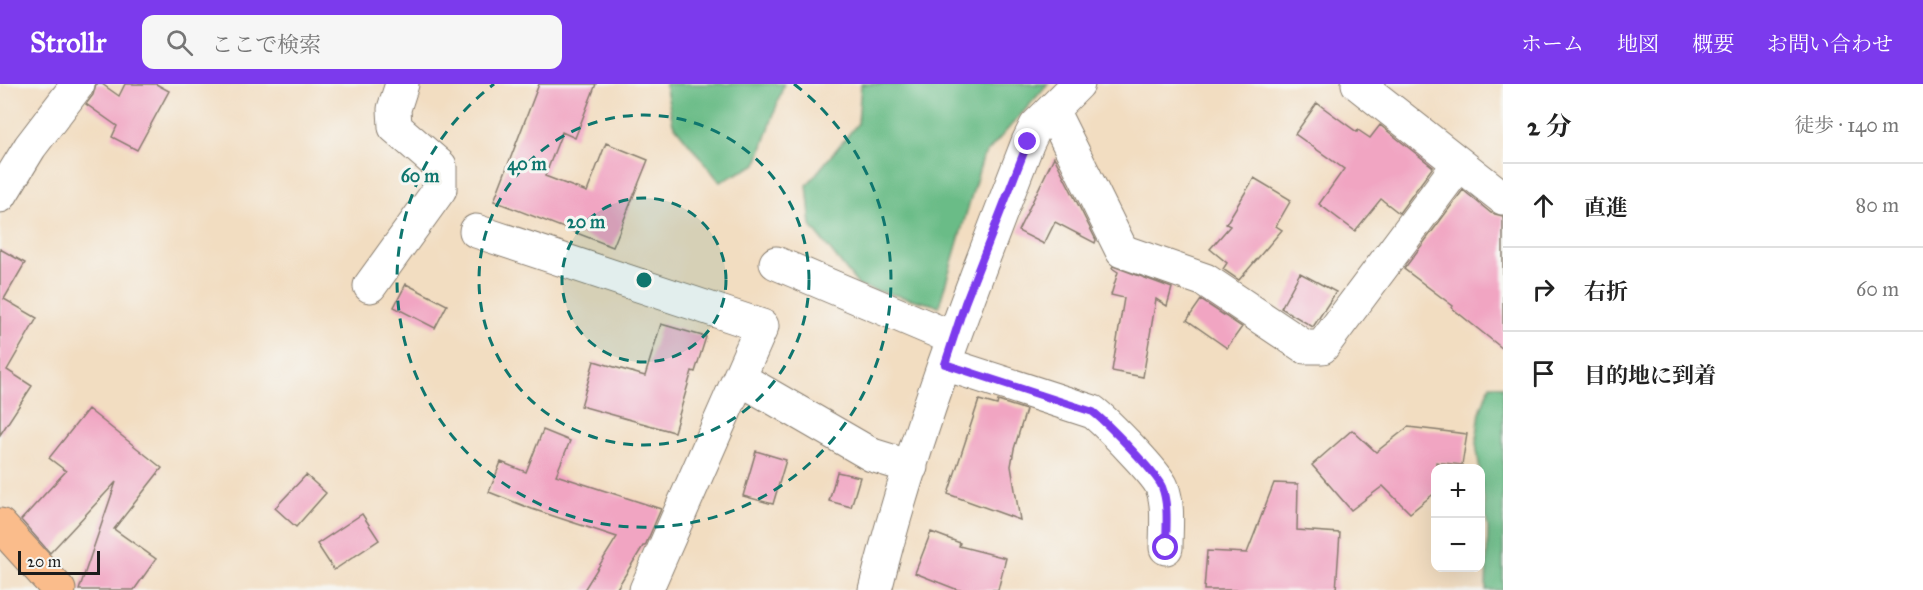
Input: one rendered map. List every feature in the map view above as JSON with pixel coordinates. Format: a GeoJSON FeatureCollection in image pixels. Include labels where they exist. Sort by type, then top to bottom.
{"type":"FeatureCollection","features":[{"type":"Feature","properties":{"kind":"highway"},"geometry":{"type":"LineString","coordinates":[[0,525],[59,590]]}},
{"type":"Feature","properties":{"kind":"street"},"geometry":{"type":"LineString","coordinates":[[0,196],[30,147],[78,84]]}},
{"type":"Feature","properties":{"kind":"street"},"geometry":{"type":"LineString","coordinates":[[370,286],[440,189],[440,166],[394,127],[394,109],[402,84]]}},
{"type":"Feature","properties":{"kind":"street"},"geometry":{"type":"LineString","coordinates":[[879,587],[911,467],[949,351],[1028,142],[1036,126],[1078,84]]}},
{"type":"Feature","properties":{"kind":"street"},"geometry":{"type":"LineString","coordinates":[[1358,84],[1503,198]]}},
{"type":"Feature","properties":{"kind":"street"},"geometry":{"type":"LineString","coordinates":[[1052,110],[1122,251],[1205,280],[1305,346],[1322,347],[1460,164]]}},
{"type":"Feature","properties":{"kind":"street"},"geometry":{"type":"LineString","coordinates":[[476,231],[762,326],[646,590]]}},
{"type":"Feature","properties":{"kind":"street"},"geometry":{"type":"LineString","coordinates":[[776,263],[949,351],[1093,412],[1105,421],[1161,484],[1166,498],[1166,548]]}},
{"type":"Feature","properties":{"kind":"street"},"geometry":{"type":"LineString","coordinates":[[739,378],[872,455],[911,467]]}},
{"type":"Feature","properties":{"kind":"green space"},"geometry":{"type":"Polygon","coordinates":[[[665,84],[784,84],[757,164],[720,182],[673,124],[665,84]]]}},
{"type":"Feature","properties":{"kind":"green space"},"geometry":{"type":"Polygon","coordinates":[[[861,84],[1048,84],[983,157],[939,306],[859,286],[811,226],[807,185],[858,123],[861,84]]]}},
{"type":"Feature","properties":{"kind":"green space"},"geometry":{"type":"Polygon","coordinates":[[[1490,385],[1503,386],[1503,590],[1486,590],[1488,529],[1485,508],[1485,464],[1479,464],[1476,443],[1480,412],[1490,385]]]}},
{"type":"Feature","properties":{"kind":"building"},"geometry":{"type":"Polygon","coordinates":[[[96,84],[102,84],[119,96],[125,84],[156,84],[169,91],[137,150],[112,137],[117,126],[86,104],[93,95],[96,84]]]}},
{"type":"Feature","properties":{"kind":"building"},"geometry":{"type":"Polygon","coordinates":[[[539,84],[596,84],[575,138],[562,132],[545,176],[587,192],[606,143],[648,160],[613,247],[494,201],[539,84]]]}},
{"type":"Feature","properties":{"kind":"building"},"geometry":{"type":"Polygon","coordinates":[[[1317,103],[1357,132],[1358,130],[1370,138],[1380,125],[1433,167],[1399,213],[1381,199],[1355,231],[1319,204],[1344,169],[1295,134],[1317,103]]]}},
{"type":"Feature","properties":{"kind":"building"},"geometry":{"type":"Polygon","coordinates":[[[1054,157],[1096,240],[1095,243],[1055,222],[1044,244],[1018,231],[1054,157]]]}},
{"type":"Feature","properties":{"kind":"building"},"geometry":{"type":"Polygon","coordinates":[[[1254,178],[1291,200],[1276,226],[1282,230],[1239,280],[1223,269],[1227,263],[1210,249],[1230,226],[1226,224],[1254,178]]]}},
{"type":"Feature","properties":{"kind":"building"},"geometry":{"type":"Polygon","coordinates":[[[1463,190],[1491,213],[1503,216],[1503,349],[1452,308],[1453,306],[1404,269],[1463,190]]]}},
{"type":"Feature","properties":{"kind":"building"},"geometry":{"type":"Polygon","coordinates":[[[0,249],[25,263],[4,299],[37,318],[7,370],[32,386],[0,435],[0,249]]]}},
{"type":"Feature","properties":{"kind":"building"},"geometry":{"type":"Polygon","coordinates":[[[1113,266],[1172,288],[1167,306],[1156,299],[1143,377],[1112,371],[1124,298],[1111,295],[1118,272],[1112,268],[1113,266]]]}},
{"type":"Feature","properties":{"kind":"building"},"geometry":{"type":"Polygon","coordinates":[[[1300,273],[1336,292],[1313,327],[1281,308],[1300,273]]]}},
{"type":"Feature","properties":{"kind":"building"},"geometry":{"type":"Polygon","coordinates":[[[406,284],[447,305],[435,328],[394,307],[406,284]]]}},
{"type":"Feature","properties":{"kind":"building"},"geometry":{"type":"Polygon","coordinates":[[[1201,300],[1242,327],[1227,348],[1187,320],[1201,300]]]}},
{"type":"Feature","properties":{"kind":"building"},"geometry":{"type":"Polygon","coordinates":[[[661,324],[706,337],[695,372],[692,371],[674,432],[581,406],[594,361],[645,376],[661,324]]]}},
{"type":"Feature","properties":{"kind":"building"},"geometry":{"type":"Polygon","coordinates":[[[979,400],[997,405],[998,401],[1026,410],[1011,466],[1020,520],[948,494],[979,400]]]}},
{"type":"Feature","properties":{"kind":"building"},"geometry":{"type":"Polygon","coordinates":[[[88,409],[162,468],[114,529],[156,559],[134,590],[79,590],[116,482],[50,553],[21,520],[66,471],[49,458],[88,409]]]}},
{"type":"Feature","properties":{"kind":"building"},"geometry":{"type":"Polygon","coordinates":[[[1408,427],[1467,434],[1462,464],[1436,462],[1436,464],[1431,464],[1431,496],[1410,513],[1383,486],[1351,510],[1312,465],[1352,430],[1376,452],[1408,427]]]}},
{"type":"Feature","properties":{"kind":"building"},"geometry":{"type":"Polygon","coordinates":[[[543,430],[570,441],[556,475],[661,509],[645,546],[616,590],[584,590],[617,537],[489,492],[501,462],[526,472],[543,430]]]}},
{"type":"Feature","properties":{"kind":"building"},"geometry":{"type":"Polygon","coordinates":[[[756,451],[786,460],[773,504],[743,496],[756,451]]]}},
{"type":"Feature","properties":{"kind":"building"},"geometry":{"type":"Polygon","coordinates":[[[837,472],[860,477],[851,507],[829,501],[837,472]]]}},
{"type":"Feature","properties":{"kind":"building"},"geometry":{"type":"Polygon","coordinates":[[[306,475],[326,493],[296,527],[275,508],[306,475]]]}},
{"type":"Feature","properties":{"kind":"building"},"geometry":{"type":"Polygon","coordinates":[[[1274,483],[1298,484],[1297,530],[1340,533],[1336,590],[1204,590],[1207,551],[1247,553],[1274,483]]]}},
{"type":"Feature","properties":{"kind":"building"},"geometry":{"type":"Polygon","coordinates":[[[362,514],[379,540],[334,570],[317,544],[362,514]]]}},
{"type":"Feature","properties":{"kind":"building"},"geometry":{"type":"Polygon","coordinates":[[[931,532],[960,543],[959,546],[1006,558],[998,590],[958,590],[915,573],[931,532]]]}},
{"type":"Feature","properties":{"kind":"route"},"geometry":{"type":"LineString","coordinates":[[1028,142],[965,303],[945,364],[1093,412],[1105,421],[1161,484],[1166,498],[1166,548]]}}]}
